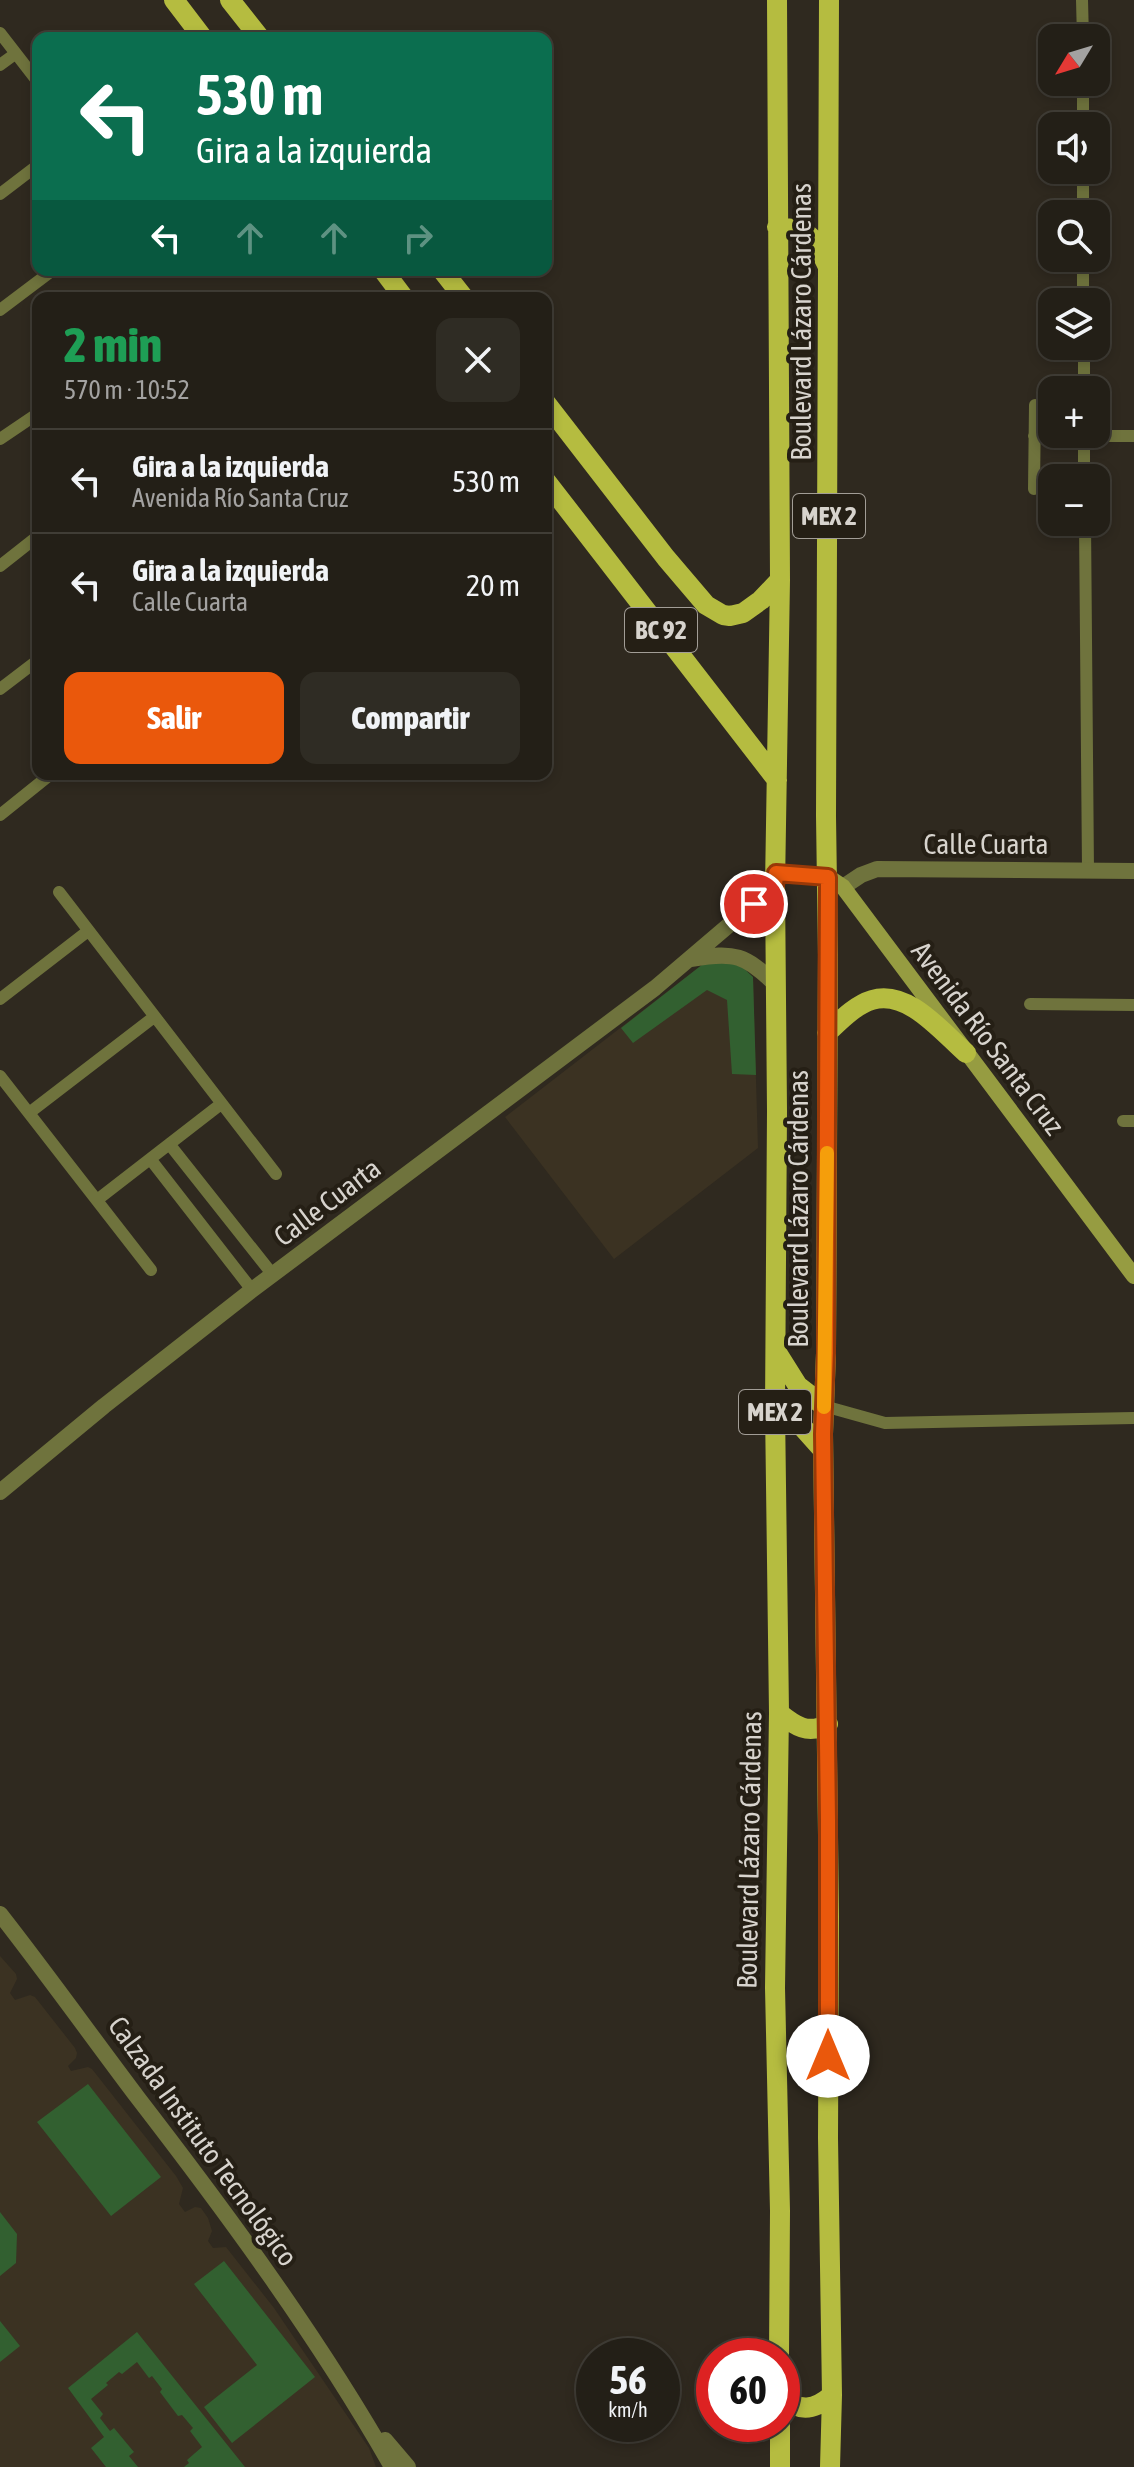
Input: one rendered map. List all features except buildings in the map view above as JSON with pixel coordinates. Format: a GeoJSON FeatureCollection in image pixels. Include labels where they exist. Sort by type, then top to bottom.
{"type":"FeatureCollection","features":[{"type":"Feature","properties":{"kind":"main road"},"geometry":{"type":"LineString","coordinates":[[174,0],[198,32]]}},
{"type":"Feature","properties":{"kind":"main road","name":"Boulevard Lázaro Cárdenas"},"geometry":{"type":"LineString","coordinates":[[777,0],[780,580],[775,1409],[779,1713],[775,1988],[779,2338]]}},
{"type":"Feature","properties":{"kind":"main road","name":"Boulevard Lázaro Cárdenas"},"geometry":{"type":"LineString","coordinates":[[829,0],[826,816],[836,882],[827,1033],[823,1450],[828,1724],[830,2467]]}},
{"type":"Feature","properties":{"kind":"main road"},"geometry":{"type":"LineString","coordinates":[[230,2],[255,32]]}},
{"type":"Feature","properties":{"kind":"main road"},"geometry":{"type":"LineString","coordinates":[[777,227],[806,232],[829,270]]}},
{"type":"Feature","properties":{"kind":"main road"},"geometry":{"type":"LineString","coordinates":[[447,276],[459,292]]}},
{"type":"Feature","properties":{"kind":"main road","name":"BC 92"},"geometry":{"type":"LineString","coordinates":[[552,411],[706,605],[723,615],[736,615],[755,606],[780,580]]}},
{"type":"Feature","properties":{"kind":"main road","name":"BC 92"},"geometry":{"type":"LineString","coordinates":[[552,489],[777,780]]}},
{"type":"Feature","properties":{"kind":"main road"},"geometry":{"type":"LineString","coordinates":[[776,879],[836,882]]}},
{"type":"Feature","properties":{"kind":"main road","name":"Avenida Río Santa Cruz"},"geometry":{"type":"LineString","coordinates":[[836,882],[1134,1276]]}},
{"type":"Feature","properties":{"kind":"main road"},"geometry":{"type":"LineString","coordinates":[[827,1033],[862,1004],[884,997],[896,999],[917,1011],[966,1053]]}},
{"type":"Feature","properties":{"kind":"main road"},"geometry":{"type":"LineString","coordinates":[[776,1351],[798,1386],[824,1406]]}},
{"type":"Feature","properties":{"kind":"main road"},"geometry":{"type":"LineString","coordinates":[[775,1409],[798,1422],[823,1450]]}},
{"type":"Feature","properties":{"kind":"main road"},"geometry":{"type":"LineString","coordinates":[[779,1713],[805,1730],[828,1724]]}},
{"type":"Feature","properties":{"kind":"main road"},"geometry":{"type":"LineString","coordinates":[[800,2407],[810,2409],[832,2395]]}},
{"type":"Feature","properties":{"kind":"main road"},"geometry":{"type":"LineString","coordinates":[[780,2442],[780,2467]]}},
{"type":"Feature","properties":{"kind":"street"},"geometry":{"type":"LineString","coordinates":[[1082,0],[1083,24]]}},
{"type":"Feature","properties":{"kind":"street"},"geometry":{"type":"LineString","coordinates":[[0,33],[32,75]]}},
{"type":"Feature","properties":{"kind":"street"},"geometry":{"type":"LineString","coordinates":[[0,65],[15,54]]}},
{"type":"Feature","properties":{"kind":"street"},"geometry":{"type":"LineString","coordinates":[[0,194],[32,170]]}},
{"type":"Feature","properties":{"kind":"street"},"geometry":{"type":"LineString","coordinates":[[0,310],[45,276]]}},
{"type":"Feature","properties":{"kind":"street"},"geometry":{"type":"LineString","coordinates":[[1034,489],[1035,405]]}},
{"type":"Feature","properties":{"kind":"street"},"geometry":{"type":"LineString","coordinates":[[0,439],[32,417]]}},
{"type":"Feature","properties":{"kind":"street"},"geometry":{"type":"LineString","coordinates":[[1034,436],[1038,436]]}},
{"type":"Feature","properties":{"kind":"street"},"geometry":{"type":"LineString","coordinates":[[1110,436],[1134,436]]}},
{"type":"Feature","properties":{"kind":"street"},"geometry":{"type":"LineString","coordinates":[[1085,536],[1088,871]]}},
{"type":"Feature","properties":{"kind":"street"},"geometry":{"type":"LineString","coordinates":[[0,566],[32,541]]}},
{"type":"Feature","properties":{"kind":"street"},"geometry":{"type":"LineString","coordinates":[[0,689],[32,665]]}},
{"type":"Feature","properties":{"kind":"street"},"geometry":{"type":"LineString","coordinates":[[0,815],[44,780]]}},
{"type":"Feature","properties":{"kind":"street","name":"Calle Cuarta"},"geometry":{"type":"LineString","coordinates":[[836,882],[877,869],[1134,871]]}},
{"type":"Feature","properties":{"kind":"street","name":"Calle Cuarta"},"geometry":{"type":"LineString","coordinates":[[0,1492],[252,1290],[598,1033],[691,960],[776,879]]}},
{"type":"Feature","properties":{"kind":"street"},"geometry":{"type":"LineString","coordinates":[[59,892],[276,1174]]}},
{"type":"Feature","properties":{"kind":"street"},"geometry":{"type":"LineString","coordinates":[[0,999],[88,931]]}},
{"type":"Feature","properties":{"kind":"street"},"geometry":{"type":"LineString","coordinates":[[691,960],[722,954],[739,956],[755,965],[776,985]]}},
{"type":"Feature","properties":{"kind":"street"},"geometry":{"type":"LineString","coordinates":[[1030,1004],[1134,1005]]}},
{"type":"Feature","properties":{"kind":"street"},"geometry":{"type":"LineString","coordinates":[[29,1113],[154,1017]]}},
{"type":"Feature","properties":{"kind":"street"},"geometry":{"type":"LineString","coordinates":[[0,1076],[151,1270]]}},
{"type":"Feature","properties":{"kind":"street"},"geometry":{"type":"LineString","coordinates":[[97,1200],[221,1104]]}},
{"type":"Feature","properties":{"kind":"street"},"geometry":{"type":"LineString","coordinates":[[170,1145],[273,1275]]}},
{"type":"Feature","properties":{"kind":"street"},"geometry":{"type":"LineString","coordinates":[[151,1160],[252,1290]]}},
{"type":"Feature","properties":{"kind":"street"},"geometry":{"type":"LineString","coordinates":[[824,1406],[885,1423],[1134,1418]]}},
{"type":"Feature","properties":{"kind":"street","name":"Calzada Instituto Tecnológico"},"geometry":{"type":"LineString","coordinates":[[0,1914],[206,2185],[289,2302],[357,2405],[392,2467]]}},
{"type":"Feature","properties":{"kind":"street","name":"Calzada Instituto Tecnológico"},"geometry":{"type":"LineString","coordinates":[[357,2405],[408,2467]]}},
{"type":"Feature","properties":{"kind":"shaded area"},"geometry":{"type":"Polygon","coordinates":[[[703,964],[753,977],[758,1148],[614,1259],[505,1117],[703,964]]]}},
{"type":"Feature","properties":{"kind":"shaded area"},"geometry":{"type":"Polygon","coordinates":[[[0,1956],[16,1974],[17,1979],[10,1993],[15,2000],[30,1995],[35,1997],[75,2048],[76,2058],[68,2066],[71,2071],[92,2069],[176,2176],[183,2188],[179,2204],[185,2212],[195,2207],[201,2208],[212,2231],[208,2241],[213,2248],[226,2247],[274,2308],[369,2448],[376,2467],[0,2467],[0,1956]]]}},
{"type":"Feature","properties":{"kind":"green space"},"geometry":{"type":"Polygon","coordinates":[[[737,962],[753,977],[756,1075],[732,1074],[727,1000],[707,990],[633,1043],[621,1028],[703,964],[737,962]]]}},
{"type":"Feature","properties":{"kind":"green space"},"geometry":{"type":"Polygon","coordinates":[[[88,2084],[161,2177],[111,2216],[37,2122],[88,2084]]]}},
{"type":"Feature","properties":{"kind":"green space"},"geometry":{"type":"Polygon","coordinates":[[[0,2212],[17,2234],[16,2263],[0,2276],[0,2212]]]}},
{"type":"Feature","properties":{"kind":"green space"},"geometry":{"type":"Polygon","coordinates":[[[224,2261],[315,2377],[232,2443],[204,2407],[257,2365],[194,2284],[224,2261]]]}},
{"type":"Feature","properties":{"kind":"green space"},"geometry":{"type":"Polygon","coordinates":[[[0,2321],[20,2346],[0,2362],[0,2321]]]}},
{"type":"Feature","properties":{"kind":"green space"},"geometry":{"type":"Polygon","coordinates":[[[137,2332],[245,2467],[184,2467],[189,2463],[187,2460],[202,2447],[190,2431],[193,2428],[182,2415],[178,2416],[160,2392],[162,2389],[137,2362],[122,2374],[119,2372],[91,2399],[103,2414],[100,2418],[110,2431],[114,2428],[134,2452],[129,2456],[138,2467],[106,2467],[91,2448],[104,2437],[68,2388],[137,2332]]]}},
{"type":"Feature","properties":{"kind":"slow traffic"},"geometry":{"type":"LineString","coordinates":[[824,1407],[827,1153]]}},
{"type":"Feature","properties":{"kind":"route"},"geometry":{"type":"LineString","coordinates":[[754,904],[775,886],[776,873],[828,877],[823,1434],[828,2056]]}}]}
